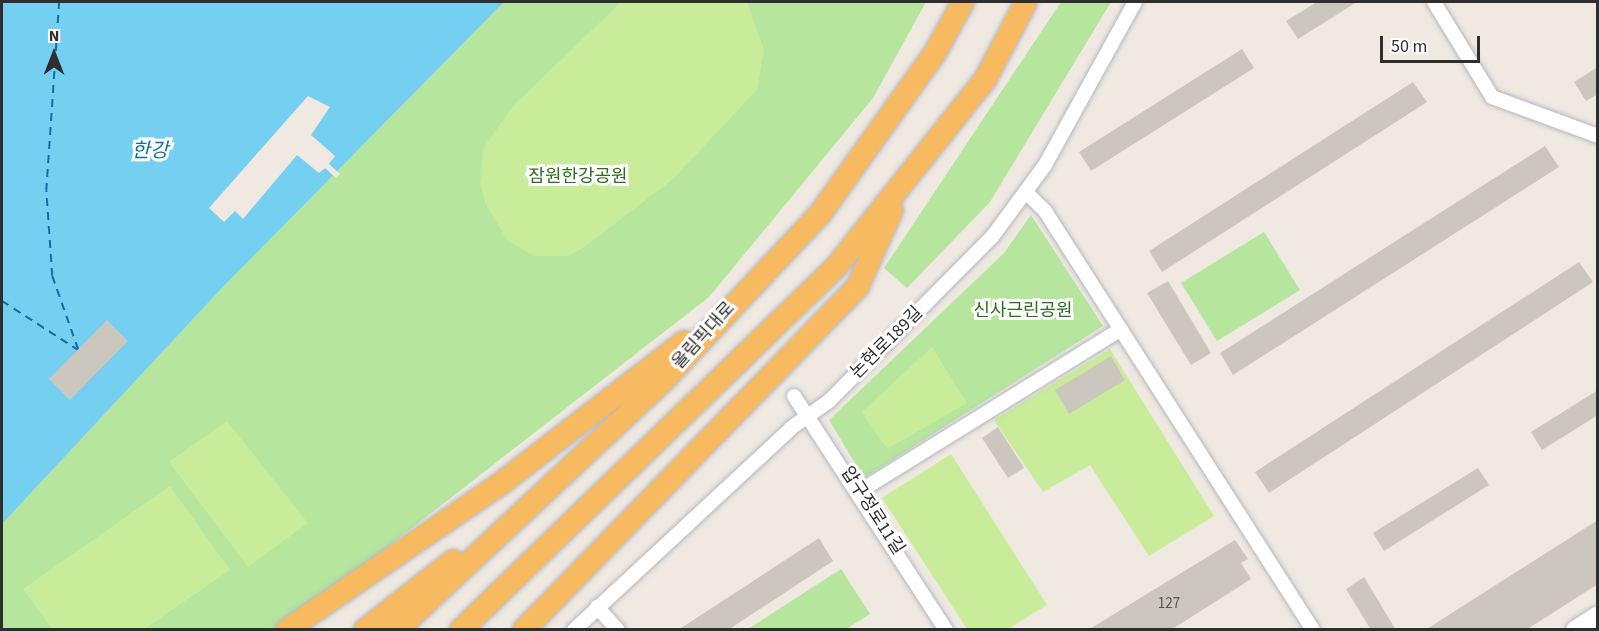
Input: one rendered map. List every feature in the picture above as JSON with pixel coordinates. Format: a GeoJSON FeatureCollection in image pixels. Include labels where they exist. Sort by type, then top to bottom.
{"type":"FeatureCollection","features":[{"type":"Feature","properties":{"kind":"highway","name":"올림픽대로"},"geometry":{"type":"LineString","coordinates":[[397,630],[479,550],[665,379],[731,306],[820,214],[935,53],[963,2]]}},
{"type":"Feature","properties":{"kind":"highway"},"geometry":{"type":"LineString","coordinates":[[461,630],[766,340],[836,267],[985,80],[1026,2]]}},
{"type":"Feature","properties":{"kind":"highway"},"geometry":{"type":"LineString","coordinates":[[524,630],[858,286],[906,177]]}},
{"type":"Feature","properties":{"kind":"highway"},"geometry":{"type":"LineString","coordinates":[[295,623],[503,482],[731,306]]}},
{"type":"Feature","properties":{"kind":"highway"},"geometry":{"type":"LineString","coordinates":[[365,630],[442,567],[479,550]]}},
{"type":"Feature","properties":{"kind":"main road"},"geometry":{"type":"LineString","coordinates":[[1575,630],[1598,615]]}},
{"type":"Feature","properties":{"kind":"street","name":"논현로189길"},"geometry":{"type":"LineString","coordinates":[[574,630],[790,428],[809,417],[992,237],[1027,193],[1135,2]]}},
{"type":"Feature","properties":{"kind":"street"},"geometry":{"type":"LineString","coordinates":[[1434,2],[1492,97],[1598,136]]}},
{"type":"Feature","properties":{"kind":"street"},"geometry":{"type":"LineString","coordinates":[[1027,193],[1045,211],[1313,630]]}},
{"type":"Feature","properties":{"kind":"street"},"geometry":{"type":"LineString","coordinates":[[860,491],[1121,329]]}},
{"type":"Feature","properties":{"kind":"street","name":"압구정로11길"},"geometry":{"type":"LineString","coordinates":[[794,396],[860,491],[946,630]]}},
{"type":"Feature","properties":{"kind":"street"},"geometry":{"type":"LineString","coordinates":[[597,607],[618,630]]}},
{"type":"Feature","properties":{"kind":"green space","name":"잠원한강공원"},"geometry":{"type":"Polygon","coordinates":[[[504,2],[926,2],[873,98],[709,297],[282,629],[2,629],[2,524],[222,288],[504,2]]]}},
{"type":"Feature","properties":{"kind":"green space"},"geometry":{"type":"Polygon","coordinates":[[[621,2],[747,2],[764,50],[757,90],[673,179],[583,248],[568,256],[534,256],[508,241],[486,205],[480,184],[483,149],[513,106],[621,2]]]}},
{"type":"Feature","properties":{"kind":"green space"},"geometry":{"type":"Polygon","coordinates":[[[1061,2],[1111,2],[990,202],[907,288],[884,268],[1061,2]]]}},
{"type":"Feature","properties":{"kind":"green space","name":"신사근린공원"},"geometry":{"type":"Polygon","coordinates":[[[1031,215],[1103,326],[864,478],[829,420],[1004,253],[1031,215]]]}},
{"type":"Feature","properties":{"kind":"green space"},"geometry":{"type":"Polygon","coordinates":[[[1264,232],[1300,290],[1217,341],[1181,283],[1264,232]]]}},
{"type":"Feature","properties":{"kind":"green space"},"geometry":{"type":"Polygon","coordinates":[[[932,347],[967,403],[887,449],[862,412],[932,347]]]}},
{"type":"Feature","properties":{"kind":"green space"},"geometry":{"type":"Polygon","coordinates":[[[1110,349],[1214,516],[1149,556],[1090,465],[1043,492],[994,420],[1110,349]]]}},
{"type":"Feature","properties":{"kind":"green space"},"geometry":{"type":"Polygon","coordinates":[[[227,421],[308,523],[248,567],[169,462],[227,421]]]}},
{"type":"Feature","properties":{"kind":"green space"},"geometry":{"type":"Polygon","coordinates":[[[951,454],[1047,605],[1008,629],[967,629],[882,498],[951,454]]]}},
{"type":"Feature","properties":{"kind":"green space"},"geometry":{"type":"Polygon","coordinates":[[[170,486],[230,570],[144,629],[52,629],[23,589],[170,486]]]}},
{"type":"Feature","properties":{"kind":"green space"},"geometry":{"type":"Polygon","coordinates":[[[841,569],[870,614],[846,629],[748,629],[841,569]]]}},
{"type":"Feature","properties":{"kind":"water","name":"한강"},"geometry":{"type":"Polygon","coordinates":[[[2,2],[504,2],[222,288],[2,524],[2,2]]]}},
{"type":"Feature","properties":{"kind":"pier"},"geometry":{"type":"Polygon","coordinates":[[[308,96],[330,107],[311,135],[335,156],[329,164],[340,174],[336,178],[325,168],[319,173],[297,155],[243,219],[235,211],[224,222],[209,208],[308,96]]]}},
{"type":"Feature","properties":{"kind":"building"},"geometry":{"type":"Polygon","coordinates":[[[1317,2],[1357,2],[1298,39],[1286,21],[1317,2]]]}},
{"type":"Feature","properties":{"kind":"building"},"geometry":{"type":"Polygon","coordinates":[[[1242,49],[1254,68],[1091,171],[1079,152],[1242,49]]]}},
{"type":"Feature","properties":{"kind":"building"},"geometry":{"type":"Polygon","coordinates":[[[1598,67],[1598,94],[1586,101],[1574,82],[1598,67]]]}},
{"type":"Feature","properties":{"kind":"building"},"geometry":{"type":"Polygon","coordinates":[[[1413,82],[1427,102],[1162,272],[1149,251],[1413,82]]]}},
{"type":"Feature","properties":{"kind":"building"},"geometry":{"type":"Polygon","coordinates":[[[1545,146],[1559,167],[1233,375],[1220,353],[1545,146]]]}},
{"type":"Feature","properties":{"kind":"building"},"geometry":{"type":"Polygon","coordinates":[[[1579,262],[1593,282],[1269,493],[1255,472],[1579,262]]]}},
{"type":"Feature","properties":{"kind":"building"},"geometry":{"type":"Polygon","coordinates":[[[1168,281],[1211,353],[1191,365],[1147,293],[1168,281]]]}},
{"type":"Feature","properties":{"kind":"building"},"geometry":{"type":"Polygon","coordinates":[[[107,320],[128,341],[70,400],[49,379],[107,320]]]}},
{"type":"Feature","properties":{"kind":"building"},"geometry":{"type":"Polygon","coordinates":[[[1111,356],[1125,380],[1069,414],[1055,390],[1111,356]]]}},
{"type":"Feature","properties":{"kind":"building"},"geometry":{"type":"Polygon","coordinates":[[[1598,390],[1598,415],[1542,450],[1531,432],[1598,390]]]}},
{"type":"Feature","properties":{"kind":"building"},"geometry":{"type":"Polygon","coordinates":[[[998,427],[1024,468],[1008,478],[982,438],[998,427]]]}},
{"type":"Feature","properties":{"kind":"building"},"geometry":{"type":"Polygon","coordinates":[[[1478,468],[1489,485],[1384,551],[1373,533],[1478,468]]]}},
{"type":"Feature","properties":{"kind":"building"},"geometry":{"type":"Polygon","coordinates":[[[1598,520],[1598,584],[1526,630],[1425,630],[1598,520]]]}},
{"type":"Feature","properties":{"kind":"building"},"geometry":{"type":"Polygon","coordinates":[[[819,538],[833,561],[728,630],[678,630],[819,538]]]}},
{"type":"Feature","properties":{"kind":"building"},"geometry":{"type":"Polygon","coordinates":[[[1235,540],[1248,559],[1241,563],[1251,579],[1171,630],[1088,630],[1235,540]]]}},
{"type":"Feature","properties":{"kind":"building"},"geometry":{"type":"Polygon","coordinates":[[[1364,577],[1396,630],[1371,630],[1346,589],[1364,577]]]}},
{"type":"Feature","properties":{"kind":"ferry route"},"geometry":{"type":"LineString","coordinates":[[2,301],[78,350],[52,276],[46,191],[59,2]]}}]}
